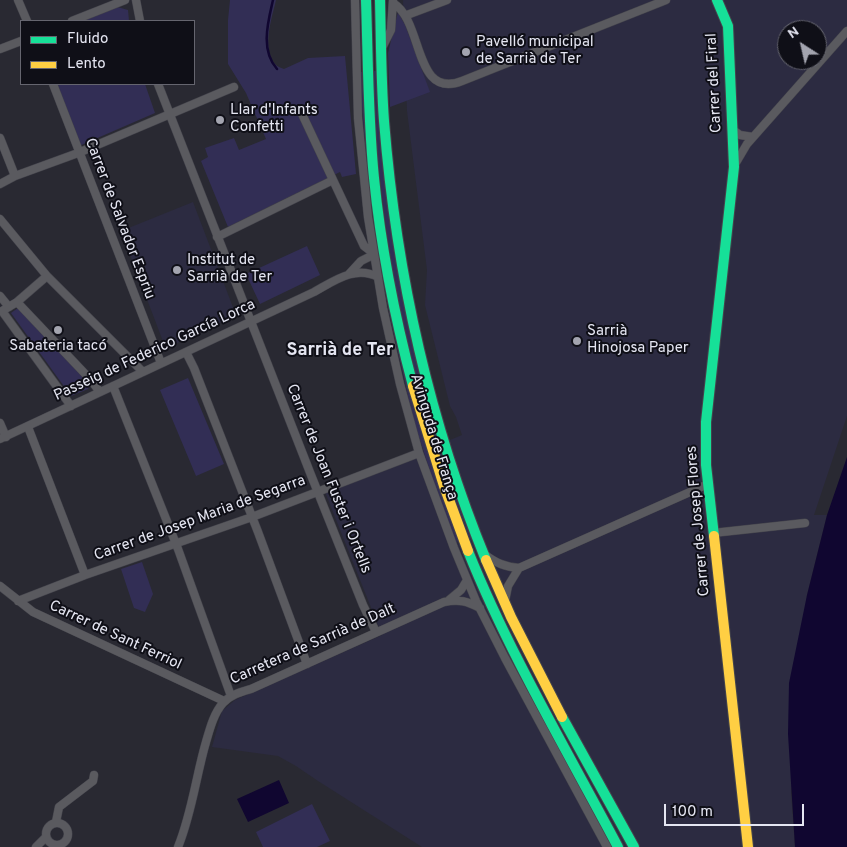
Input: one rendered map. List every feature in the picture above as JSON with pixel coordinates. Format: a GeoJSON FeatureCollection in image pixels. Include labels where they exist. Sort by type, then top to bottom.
{"type":"FeatureCollection","features":[{"type":"Feature","properties":{"kind":"main road","name":"Avinguda de França"},"geometry":{"type":"LineString","coordinates":[[366,0],[368,106],[377,201],[385,257],[397,318],[428,442],[436,468],[481,585],[516,656],[618,847]]}},
{"type":"Feature","properties":{"kind":"main road","name":"Avinguda de França"},"geometry":{"type":"LineString","coordinates":[[380,0],[385,137],[393,208],[413,323],[441,432],[484,554],[505,601],[561,712],[634,847]]}},
{"type":"Feature","properties":{"kind":"main road","name":"Carrer del Firal"},"geometry":{"type":"LineString","coordinates":[[717,0],[728,26],[730,38],[734,167]]}},
{"type":"Feature","properties":{"kind":"main road","name":"Carrer de Josep Flores"},"geometry":{"type":"LineString","coordinates":[[734,167],[706,422],[708,484],[748,847]]}},
{"type":"Feature","properties":{"kind":"street"},"geometry":{"type":"LineString","coordinates":[[18,0],[27,20]]}},
{"type":"Feature","properties":{"kind":"street"},"geometry":{"type":"LineString","coordinates":[[136,0],[140,20]]}},
{"type":"Feature","properties":{"kind":"street","name":"Avinguda de França"},"geometry":{"type":"LineString","coordinates":[[354,0],[358,118],[373,254],[400,384],[419,453],[448,533],[480,609],[607,847]]}},
{"type":"Feature","properties":{"kind":"street"},"geometry":{"type":"LineString","coordinates":[[407,15],[447,0]]}},
{"type":"Feature","properties":{"kind":"street"},"geometry":{"type":"LineString","coordinates":[[393,2],[407,15],[429,74],[434,80],[447,85],[467,79],[666,0]]}},
{"type":"Feature","properties":{"kind":"street"},"geometry":{"type":"LineString","coordinates":[[74,20],[122,1]]}},
{"type":"Feature","properties":{"kind":"street"},"geometry":{"type":"LineString","coordinates":[[382,48],[390,30],[393,2]]}},
{"type":"Feature","properties":{"kind":"street","name":"Carrer de Josep Flores"},"geometry":{"type":"LineString","coordinates":[[734,167],[743,150],[847,31]]}},
{"type":"Feature","properties":{"kind":"street"},"geometry":{"type":"LineString","coordinates":[[0,49],[20,41]]}},
{"type":"Feature","properties":{"kind":"street","name":"Carrer de Salvador Espriu"},"geometry":{"type":"LineString","coordinates":[[52,85],[161,364]]}},
{"type":"Feature","properties":{"kind":"street","name":"Carrer de Joan Fuster i Ortells"},"geometry":{"type":"LineString","coordinates":[[158,85],[317,492],[376,632]]}},
{"type":"Feature","properties":{"kind":"street"},"geometry":{"type":"LineString","coordinates":[[0,184],[15,176],[78,153],[234,88]]}},
{"type":"Feature","properties":{"kind":"street"},"geometry":{"type":"LineString","coordinates":[[302,114],[364,246],[373,254]]}},
{"type":"Feature","properties":{"kind":"street"},"geometry":{"type":"LineString","coordinates":[[733,130],[740,136],[753,138]]}},
{"type":"Feature","properties":{"kind":"street"},"geometry":{"type":"LineString","coordinates":[[0,138],[15,176]]}},
{"type":"Feature","properties":{"kind":"street"},"geometry":{"type":"LineString","coordinates":[[217,238],[333,180]]}},
{"type":"Feature","properties":{"kind":"street"},"geometry":{"type":"LineString","coordinates":[[0,219],[47,276],[143,372]]}},
{"type":"Feature","properties":{"kind":"street","name":"Passeig de Federico García Lorca"},"geometry":{"type":"LineString","coordinates":[[349,274],[361,261],[373,254]]}},
{"type":"Feature","properties":{"kind":"street","name":"Passeig de Federico García Lorca"},"geometry":{"type":"LineString","coordinates":[[3,438],[349,274],[369,272],[378,276]]}},
{"type":"Feature","properties":{"kind":"street"},"geometry":{"type":"LineString","coordinates":[[47,276],[17,302],[2,311],[71,406]]}},
{"type":"Feature","properties":{"kind":"street"},"geometry":{"type":"LineString","coordinates":[[0,296],[9,307]]}},
{"type":"Feature","properties":{"kind":"street"},"geometry":{"type":"LineString","coordinates":[[17,302],[100,392]]}},
{"type":"Feature","properties":{"kind":"street"},"geometry":{"type":"LineString","coordinates":[[186,352],[252,517],[307,664]]}},
{"type":"Feature","properties":{"kind":"street"},"geometry":{"type":"LineString","coordinates":[[113,386],[175,544],[231,696]]}},
{"type":"Feature","properties":{"kind":"street"},"geometry":{"type":"LineString","coordinates":[[0,423],[3,438]]}},
{"type":"Feature","properties":{"kind":"street"},"geometry":{"type":"LineString","coordinates":[[28,427],[85,575]]}},
{"type":"Feature","properties":{"kind":"street","name":"Carrer de Josep Maria de Segarra"},"geometry":{"type":"LineString","coordinates":[[18,601],[85,575],[252,517],[419,453]]}},
{"type":"Feature","properties":{"kind":"street"},"geometry":{"type":"LineString","coordinates":[[484,554],[501,565],[519,568],[708,484]]}},
{"type":"Feature","properties":{"kind":"street"},"geometry":{"type":"LineString","coordinates":[[713,533],[805,523]]}},
{"type":"Feature","properties":{"kind":"street"},"geometry":{"type":"LineString","coordinates":[[505,601],[508,586],[519,568]]}},
{"type":"Feature","properties":{"kind":"street","name":"Carretera de Sarrià de Dalt"},"geometry":{"type":"LineString","coordinates":[[445,602],[461,590],[467,580]]}},
{"type":"Feature","properties":{"kind":"street","name":"Carrer de Sant Ferriol"},"geometry":{"type":"LineString","coordinates":[[0,586],[32,612],[224,701]]}},
{"type":"Feature","properties":{"kind":"street","name":"Carretera de Sarrià de Dalt"},"geometry":{"type":"LineString","coordinates":[[178,847],[187,822],[201,758],[212,722],[224,701],[231,696],[445,602],[456,600],[467,602],[480,609]]}},
{"type":"Feature","properties":{"kind":"street"},"geometry":{"type":"LineString","coordinates":[[56,822],[59,807],[93,781],[94,775]]}},
{"type":"Feature","properties":{"kind":"street"},"geometry":{"type":"LineString","coordinates":[[56,822],[64,825],[68,831],[67,839],[62,846],[55,845],[46,837],[46,830],[56,822]]}},
{"type":"Feature","properties":{"kind":"street"},"geometry":{"type":"LineString","coordinates":[[36,847],[46,837]]}},
{"type":"Feature","properties":{"kind":"shaded area"},"geometry":{"type":"Polygon","coordinates":[[[230,0],[276,0],[270,23],[269,49],[274,63],[284,69],[308,58],[345,56],[356,174],[342,177],[340,172],[228,227],[201,161],[208,157],[205,148],[234,138],[239,150],[266,139],[246,93],[228,64],[230,0]]]}},
{"type":"Feature","properties":{"kind":"shaded area"},"geometry":{"type":"Polygon","coordinates":[[[403,0],[847,0],[847,416],[814,515],[827,515],[807,595],[791,792],[795,847],[422,847],[278,756],[212,747],[222,711],[235,700],[382,635],[325,492],[462,435],[450,406],[425,305],[427,270],[407,111],[403,0]]]}},
{"type":"Feature","properties":{"kind":"shaded area"},"geometry":{"type":"Polygon","coordinates":[[[114,6],[128,10],[129,20],[82,20],[114,6]]]}},
{"type":"Feature","properties":{"kind":"shaded area"},"geometry":{"type":"Polygon","coordinates":[[[398,12],[405,25],[430,92],[390,107],[388,53],[398,12]]]}},
{"type":"Feature","properties":{"kind":"shaded area"},"geometry":{"type":"Polygon","coordinates":[[[371,71],[377,71],[389,214],[408,322],[446,467],[472,538],[468,540],[442,471],[424,414],[401,317],[392,269],[379,170],[371,71]]]}},
{"type":"Feature","properties":{"kind":"shaded area"},"geometry":{"type":"Polygon","coordinates":[[[360,72],[362,72],[365,125],[381,261],[459,541],[456,542],[415,424],[392,325],[373,217],[365,145],[360,72]]]}},
{"type":"Feature","properties":{"kind":"shaded area"},"geometry":{"type":"Polygon","coordinates":[[[56,85],[145,85],[155,113],[79,146],[56,85]]]}},
{"type":"Feature","properties":{"kind":"shaded area","name":"Institut de Sarrià de Ter"},"geometry":{"type":"Polygon","coordinates":[[[193,202],[234,310],[232,317],[169,347],[164,344],[121,231],[193,202]]]}},
{"type":"Feature","properties":{"kind":"shaded area"},"geometry":{"type":"Polygon","coordinates":[[[307,246],[320,275],[260,304],[246,274],[307,246]]]}},
{"type":"Feature","properties":{"kind":"shaded area"},"geometry":{"type":"Polygon","coordinates":[[[18,308],[90,385],[88,389],[71,396],[11,313],[18,308]]]}},
{"type":"Feature","properties":{"kind":"shaded area"},"geometry":{"type":"Polygon","coordinates":[[[188,378],[224,464],[196,476],[160,390],[188,378]]]}},
{"type":"Feature","properties":{"kind":"shaded area"},"geometry":{"type":"Polygon","coordinates":[[[847,457],[847,847],[795,847],[788,734],[789,683],[807,595],[827,515],[847,457]]]}},
{"type":"Feature","properties":{"kind":"shaded area"},"geometry":{"type":"Polygon","coordinates":[[[142,562],[153,594],[145,612],[134,608],[121,569],[142,562]]]}},
{"type":"Feature","properties":{"kind":"shaded area"},"geometry":{"type":"Polygon","coordinates":[[[279,780],[289,803],[248,822],[237,799],[279,780]]]}},
{"type":"Feature","properties":{"kind":"shaded area"},"geometry":{"type":"Polygon","coordinates":[[[312,804],[330,841],[317,847],[263,847],[256,832],[312,804]]]}},
{"type":"Feature","properties":{"kind":"waterway"},"geometry":{"type":"LineString","coordinates":[[273,0],[268,26],[267,45],[268,53],[277,69]]}},
{"type":"Feature","properties":{"kind":"traffic: fast"},"geometry":{"type":"LineString","coordinates":[[366,0],[370,134],[377,205],[389,283],[413,386]]}},
{"type":"Feature","properties":{"kind":"traffic: fast"},"geometry":{"type":"LineString","coordinates":[[380,0],[384,121],[389,177],[407,289],[418,345],[432,400],[448,454],[486,560]]}},
{"type":"Feature","properties":{"kind":"traffic: fast"},"geometry":{"type":"LineString","coordinates":[[714,536],[706,465],[706,422],[734,167],[728,26],[717,0]]}},
{"type":"Feature","properties":{"kind":"traffic: fast"},"geometry":{"type":"LineString","coordinates":[[468,551],[520,664],[618,847]]}},
{"type":"Feature","properties":{"kind":"traffic: fast"},"geometry":{"type":"LineString","coordinates":[[562,717],[634,847]]}},
{"type":"Feature","properties":{"kind":"traffic: slow"},"geometry":{"type":"LineString","coordinates":[[413,386],[444,486],[468,551]]}},
{"type":"Feature","properties":{"kind":"traffic: slow"},"geometry":{"type":"LineString","coordinates":[[714,536],[748,847]]}},
{"type":"Feature","properties":{"kind":"traffic: slow"},"geometry":{"type":"LineString","coordinates":[[486,560],[511,617],[562,717]]}},
{"type":"Feature","properties":{"kind":"place","name":"Pavelló municipal de Sarrià de Ter"},"geometry":{"type":"Point","coordinates":[466,52]}},
{"type":"Feature","properties":{"kind":"place","name":"Llar d'Infants Confetti"},"geometry":{"type":"Point","coordinates":[220,120]}},
{"type":"Feature","properties":{"kind":"place","name":"Institut de Sarrià de Ter"},"geometry":{"type":"Point","coordinates":[177,270]}},
{"type":"Feature","properties":{"kind":"place","name":"Sabateria tacó"},"geometry":{"type":"Point","coordinates":[58,330]}},
{"type":"Feature","properties":{"kind":"place","name":"Sarrià Hinojosa Paper"},"geometry":{"type":"Point","coordinates":[577,341]}},
{"type":"Feature","properties":{"kind":"district","name":"Sarrià de Ter"},"geometry":{"type":"Point","coordinates":[340,351]}}]}
